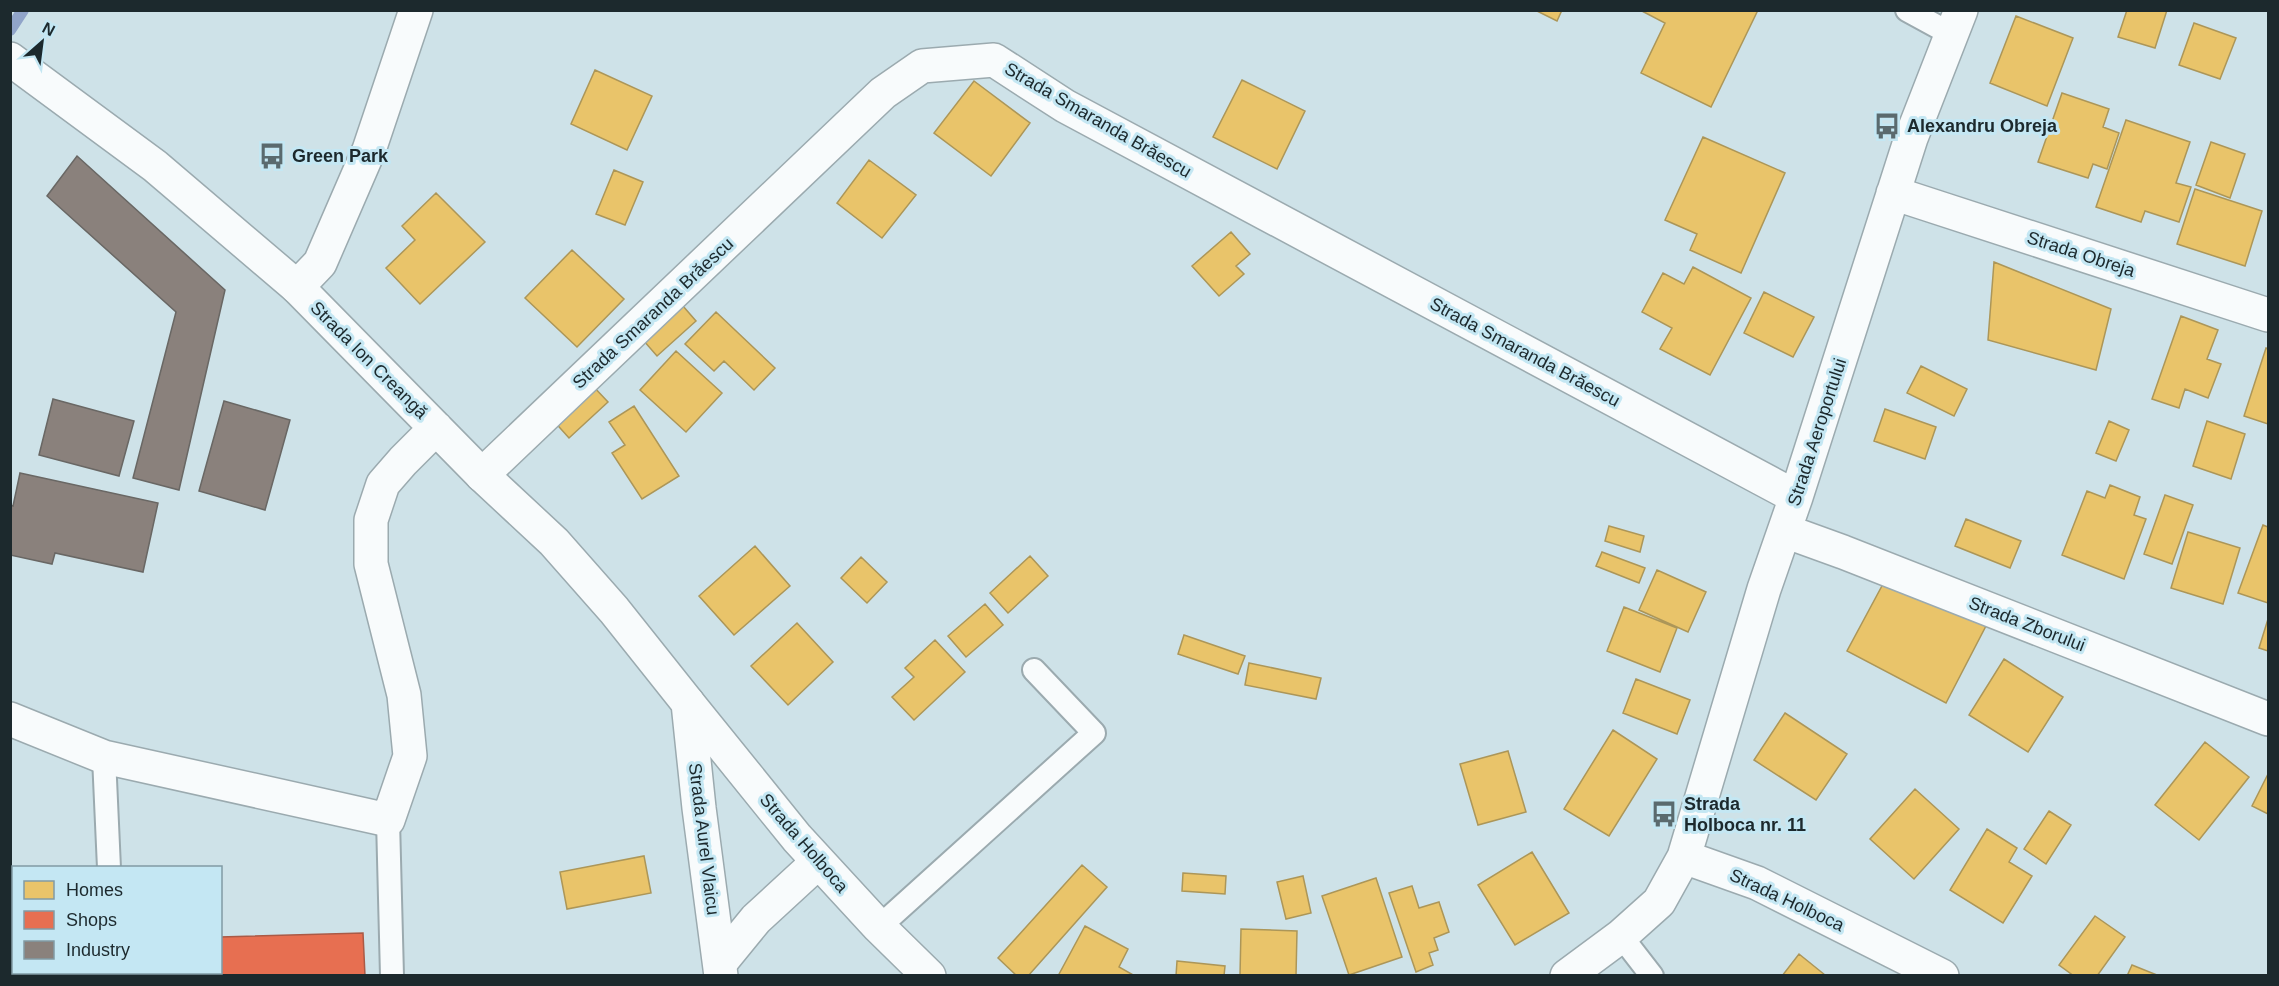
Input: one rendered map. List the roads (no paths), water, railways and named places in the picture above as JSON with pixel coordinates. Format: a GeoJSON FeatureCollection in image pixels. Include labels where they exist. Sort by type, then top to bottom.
{"type":"FeatureCollection","features":[{"type":"Feature","properties":{"kind":"street"},"geometry":{"type":"LineString","coordinates":[[297,287],[320,264],[369,150],[416,10]]}},
{"type":"Feature","properties":{"kind":"street","name":"Strada Aeroportului"},"geometry":{"type":"LineString","coordinates":[[1684,856],[1764,589],[1785,531],[1893,193],[1911,138],[1956,22]]}},
{"type":"Feature","properties":{"kind":"street","name":"Strada Smaranda Brăescu"},"geometry":{"type":"LineString","coordinates":[[482,475],[884,93],[922,66],[994,60],[1065,106],[1796,497]]}},
{"type":"Feature","properties":{"kind":"street","name":"Strada Ion Creangă"},"geometry":{"type":"LineString","coordinates":[[16,63],[155,166],[297,287],[482,475],[554,542],[615,609],[688,703]]}},
{"type":"Feature","properties":{"kind":"street","name":"Strada Obreja"},"geometry":{"type":"LineString","coordinates":[[1893,193],[2268,315]]}},
{"type":"Feature","properties":{"kind":"street"},"geometry":{"type":"LineString","coordinates":[[10,719],[104,757],[388,820],[410,756],[404,695],[371,564],[371,520],[383,484],[436,428]]}},
{"type":"Feature","properties":{"kind":"street","name":"Strada Zborului"},"geometry":{"type":"LineString","coordinates":[[1785,531],[2268,718]]}},
{"type":"Feature","properties":{"kind":"street","name":"Strada Holboca"},"geometry":{"type":"LineString","coordinates":[[688,703],[744,774],[819,862],[879,927],[929,975]]}},
{"type":"Feature","properties":{"kind":"street","name":"Strada Aurel Vlaicu"},"geometry":{"type":"LineString","coordinates":[[688,703],[699,808],[721,969]]}},
{"type":"Feature","properties":{"kind":"street"},"geometry":{"type":"LineString","coordinates":[[1567,975],[1621,936],[1659,902],[1684,856]]}},
{"type":"Feature","properties":{"kind":"street","name":"Strada Holboca"},"geometry":{"type":"LineString","coordinates":[[1684,856],[1757,883],[1942,975]]}},
{"type":"Feature","properties":{"kind":"street"},"geometry":{"type":"LineString","coordinates":[[721,969],[756,919],[819,862]]}},
{"type":"Feature","properties":{"kind":"lane"},"geometry":{"type":"LineString","coordinates":[[1907,10],[1956,22]]}},
{"type":"Feature","properties":{"kind":"lane"},"geometry":{"type":"LineString","coordinates":[[879,927],[1094,733],[1034,670]]}},
{"type":"Feature","properties":{"kind":"lane"},"geometry":{"type":"LineString","coordinates":[[104,757],[109,866]]}},
{"type":"Feature","properties":{"kind":"lane"},"geometry":{"type":"LineString","coordinates":[[388,820],[392,975]]}},
{"type":"Feature","properties":{"kind":"lane"},"geometry":{"type":"LineString","coordinates":[[1621,936],[1652,975]]}},
{"type":"Feature","properties":{"kind":"waterway"},"geometry":{"type":"LineString","coordinates":[[10,30],[23,10]]}},
{"type":"Feature","properties":{"kind":"place","name":"Alexandru Obreja"},"geometry":{"type":"Point","coordinates":[1887,126]}},
{"type":"Feature","properties":{"kind":"place","name":"Green Park"},"geometry":{"type":"Point","coordinates":[272,156]}},
{"type":"Feature","properties":{"kind":"place","name":"Strada Holboca nr. 11"},"geometry":{"type":"Point","coordinates":[1664,814]}}]}
